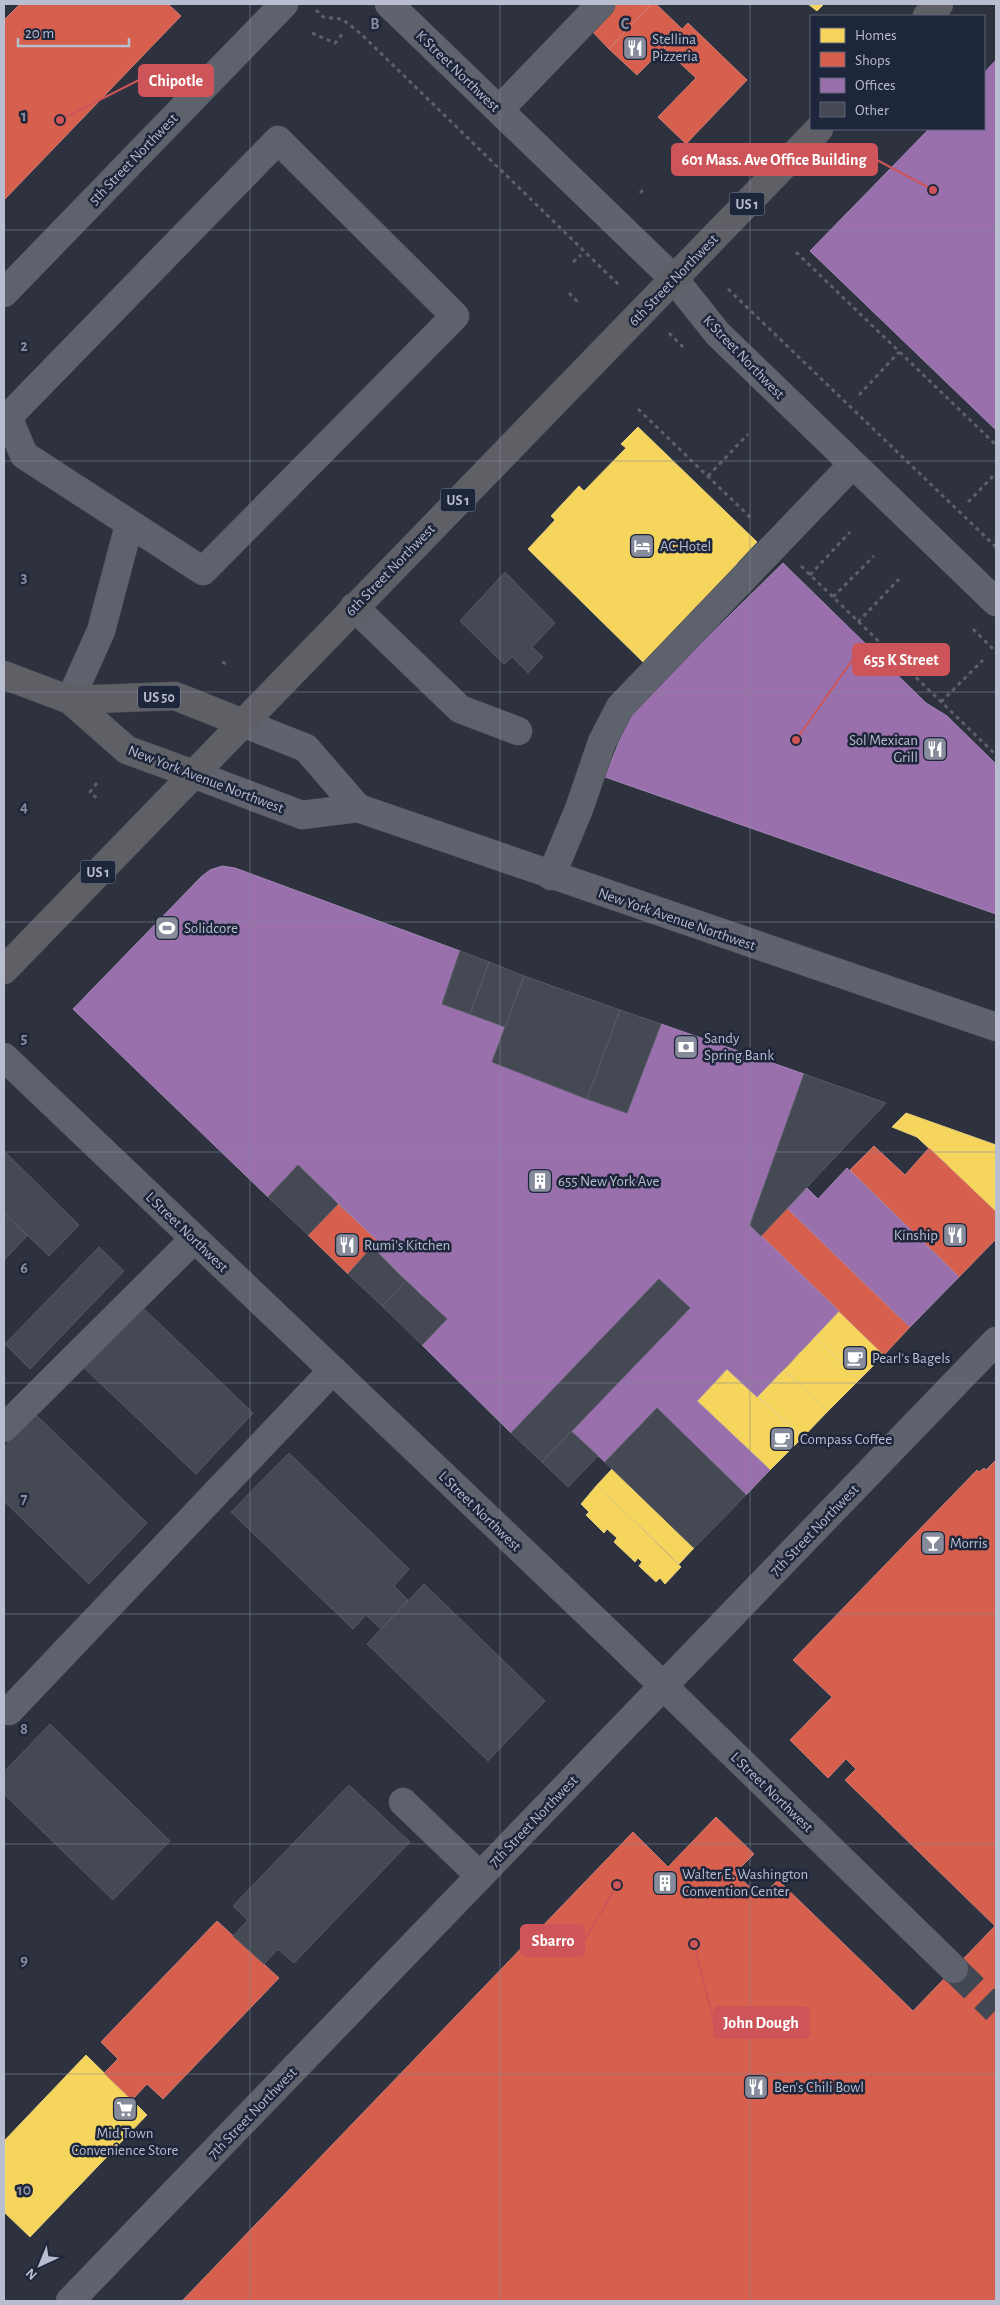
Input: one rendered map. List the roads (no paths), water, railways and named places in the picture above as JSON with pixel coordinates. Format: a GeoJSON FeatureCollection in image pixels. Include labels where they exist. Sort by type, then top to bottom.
{"type":"FeatureCollection","features":[{"type":"Feature","properties":{"kind":"highway"},"geometry":{"type":"LineString","coordinates":[[928,15],[939,4]]}},
{"type":"Feature","properties":{"kind":"highway","name":"6th Street Northwest"},"geometry":{"type":"LineString","coordinates":[[4,970],[818,130]]}},
{"type":"Feature","properties":{"kind":"highway","name":"New York Avenue Northwest"},"geometry":{"type":"LineString","coordinates":[[4,675],[70,700],[127,750],[193,774]]}},
{"type":"Feature","properties":{"kind":"highway","name":"New York Avenue Northwest"},"geometry":{"type":"LineString","coordinates":[[70,700],[174,696],[243,723]]}},
{"type":"Feature","properties":{"kind":"main road","name":"K Street Northwest"},"geometry":{"type":"LineString","coordinates":[[389,4],[674,279],[718,334],[996,602]]}},
{"type":"Feature","properties":{"kind":"main road","name":"New York Avenue Northwest"},"geometry":{"type":"LineString","coordinates":[[243,723],[306,748],[358,808]]}},
{"type":"Feature","properties":{"kind":"main road","name":"New York Avenue Northwest"},"geometry":{"type":"LineString","coordinates":[[193,774],[302,815],[358,808],[551,876],[996,1027]]}},
{"type":"Feature","properties":{"kind":"main road","name":"7th Street Northwest"},"geometry":{"type":"LineString","coordinates":[[70,2301],[996,1341]]}},
{"type":"Feature","properties":{"kind":"street","name":"5th Street Northwest"},"geometry":{"type":"LineString","coordinates":[[4,293],[284,4]]}},
{"type":"Feature","properties":{"kind":"street"},"geometry":{"type":"LineString","coordinates":[[499,110],[601,4]]}},
{"type":"Feature","properties":{"kind":"street"},"geometry":{"type":"LineString","coordinates":[[278,140],[455,316],[203,571],[129,525],[24,455],[8,417],[278,140]]}},
{"type":"Feature","properties":{"kind":"street"},"geometry":{"type":"LineString","coordinates":[[551,876],[580,809],[602,742],[620,707],[852,464]]}},
{"type":"Feature","properties":{"kind":"street"},"geometry":{"type":"LineString","coordinates":[[70,700],[101,631],[129,525]]}},
{"type":"Feature","properties":{"kind":"street"},"geometry":{"type":"LineString","coordinates":[[354,607],[460,709],[518,731]]}},
{"type":"Feature","properties":{"kind":"street","name":"L Street Northwest"},"geometry":{"type":"LineString","coordinates":[[4,1057],[663,1686],[954,1969]]}},
{"type":"Feature","properties":{"kind":"street"},"geometry":{"type":"LineString","coordinates":[[4,1428],[194,1239]]}},
{"type":"Feature","properties":{"kind":"street"},"geometry":{"type":"LineString","coordinates":[[9,1711],[333,1370]]}},
{"type":"Feature","properties":{"kind":"street"},"geometry":{"type":"LineString","coordinates":[[403,1802],[480,1876]]}},
{"type":"Feature","properties":{"kind":"tunnel"},"geometry":{"type":"LineString","coordinates":[[954,1969],[996,2010]]}},
{"type":"Feature","properties":{"kind":"place","name":"Stellina Pizzeria"},"geometry":{"type":"Point","coordinates":[635,48]}},
{"type":"Feature","properties":{"kind":"place","name":"Chipotle"},"geometry":{"type":"Point","coordinates":[60,120]}},
{"type":"Feature","properties":{"kind":"place","name":"601 Mass. Ave Office Building"},"geometry":{"type":"Point","coordinates":[933,190]}},
{"type":"Feature","properties":{"kind":"place","name":"AC Hotel"},"geometry":{"type":"Point","coordinates":[642,546]}},
{"type":"Feature","properties":{"kind":"place","name":"655 K Street"},"geometry":{"type":"Point","coordinates":[796,740]}},
{"type":"Feature","properties":{"kind":"place","name":"Sol Mexican Grill"},"geometry":{"type":"Point","coordinates":[935,749]}},
{"type":"Feature","properties":{"kind":"place","name":"Solidcore"},"geometry":{"type":"Point","coordinates":[167,928]}},
{"type":"Feature","properties":{"kind":"place","name":"Sandy Spring Bank"},"geometry":{"type":"Point","coordinates":[686,1047]}},
{"type":"Feature","properties":{"kind":"place","name":"655 New York Ave"},"geometry":{"type":"Point","coordinates":[540,1181]}},
{"type":"Feature","properties":{"kind":"place","name":"Kinship"},"geometry":{"type":"Point","coordinates":[955,1235]}},
{"type":"Feature","properties":{"kind":"place","name":"Rumi’s Kitchen"},"geometry":{"type":"Point","coordinates":[347,1245]}},
{"type":"Feature","properties":{"kind":"place","name":"Pearl's Bagels"},"geometry":{"type":"Point","coordinates":[855,1358]}},
{"type":"Feature","properties":{"kind":"place","name":"Compass Coffee"},"geometry":{"type":"Point","coordinates":[782,1439]}},
{"type":"Feature","properties":{"kind":"place","name":"Morris"},"geometry":{"type":"Point","coordinates":[933,1543]}},
{"type":"Feature","properties":{"kind":"place","name":"Walter E. Washington Convention Center"},"geometry":{"type":"Point","coordinates":[665,1883]}},
{"type":"Feature","properties":{"kind":"place","name":"Sbarro"},"geometry":{"type":"Point","coordinates":[617,1885]}},
{"type":"Feature","properties":{"kind":"place","name":"John Dough"},"geometry":{"type":"Point","coordinates":[694,1944]}},
{"type":"Feature","properties":{"kind":"place","name":"Ben's Chili Bowl"},"geometry":{"type":"Point","coordinates":[756,2087]}},
{"type":"Feature","properties":{"kind":"place","name":"Mid Town Convenience Store"},"geometry":{"type":"Point","coordinates":[125,2109]}}]}
